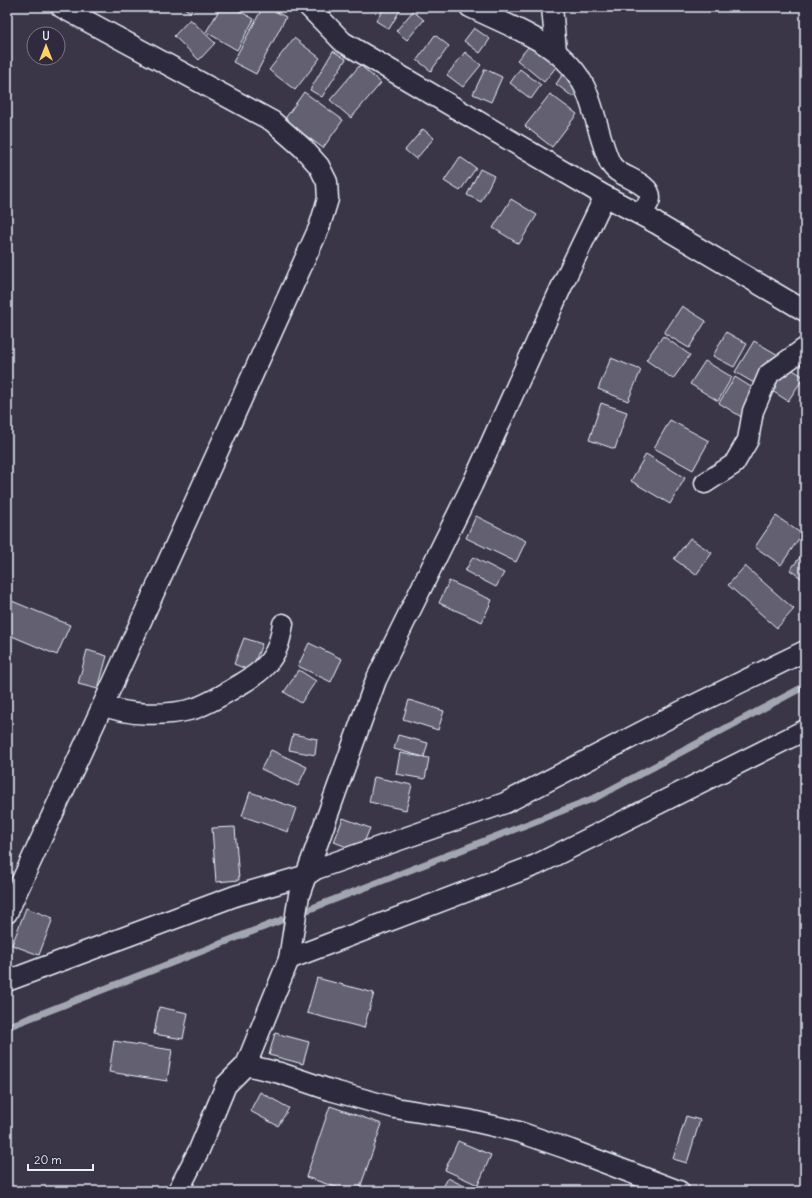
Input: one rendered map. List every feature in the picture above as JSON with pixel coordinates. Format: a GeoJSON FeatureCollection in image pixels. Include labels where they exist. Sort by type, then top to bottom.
{"type":"FeatureCollection","features":[{"type":"Feature","properties":{"kind":"street"},"geometry":{"type":"LineString","coordinates":[[7,914],[319,228],[328,199],[327,182],[319,166],[303,148],[272,120],[61,7]]}},
{"type":"Feature","properties":{"kind":"street"},"geometry":{"type":"LineString","coordinates":[[309,7],[343,42],[605,196],[654,222],[805,311]]}},
{"type":"Feature","properties":{"kind":"street"},"geometry":{"type":"LineString","coordinates":[[470,7],[537,40],[556,51],[568,63],[584,87],[610,163],[617,171],[641,184],[648,191],[650,196],[649,202],[642,212],[654,222]]}},
{"type":"Feature","properties":{"kind":"street"},"geometry":{"type":"LineString","coordinates":[[552,7],[556,51]]}},
{"type":"Feature","properties":{"kind":"street"},"geometry":{"type":"LineString","coordinates":[[178,1191],[199,1150],[226,1085],[246,1065],[290,954],[299,895],[376,680],[472,485],[564,279],[605,196]]}},
{"type":"Feature","properties":{"kind":"street"},"geometry":{"type":"LineString","coordinates":[[705,483],[734,464],[748,440],[753,411],[769,374],[805,348]]}},
{"type":"Feature","properties":{"kind":"street"},"geometry":{"type":"LineString","coordinates":[[103,705],[111,709],[154,714],[194,709],[219,697],[248,680],[266,666],[279,646],[283,624]]}},
{"type":"Feature","properties":{"kind":"street"},"geometry":{"type":"LineString","coordinates":[[7,981],[235,896],[307,875],[316,869],[505,803],[688,708],[805,651]]}},
{"type":"Feature","properties":{"kind":"street"},"geometry":{"type":"LineString","coordinates":[[290,954],[536,865],[805,730]]}},
{"type":"Feature","properties":{"kind":"street"},"geometry":{"type":"LineString","coordinates":[[246,1065],[280,1073],[330,1090],[395,1108],[468,1120],[519,1132],[679,1191]]}},
{"type":"Feature","properties":{"kind":"building"},"geometry":{"type":"Polygon","coordinates":[[[183,7],[194,7],[190,12],[183,7]]]}},
{"type":"Feature","properties":{"kind":"building"},"geometry":{"type":"Polygon","coordinates":[[[221,7],[232,7],[254,19],[237,50],[206,32],[221,7]]]}},
{"type":"Feature","properties":{"kind":"building"},"geometry":{"type":"Polygon","coordinates":[[[263,7],[267,7],[286,17],[256,74],[233,62],[263,7]]]}},
{"type":"Feature","properties":{"kind":"building"},"geometry":{"type":"Polygon","coordinates":[[[385,7],[402,7],[389,29],[376,21],[385,7]]]}},
{"type":"Feature","properties":{"kind":"building"},"geometry":{"type":"Polygon","coordinates":[[[413,11],[424,20],[407,40],[396,31],[413,11]]]}},
{"type":"Feature","properties":{"kind":"building"},"geometry":{"type":"Polygon","coordinates":[[[190,19],[215,43],[199,60],[174,36],[190,19]]]}},
{"type":"Feature","properties":{"kind":"building"},"geometry":{"type":"Polygon","coordinates":[[[474,28],[490,39],[480,53],[464,41],[474,28]]]}},
{"type":"Feature","properties":{"kind":"building"},"geometry":{"type":"Polygon","coordinates":[[[435,35],[449,46],[431,71],[417,60],[435,35]]]}},
{"type":"Feature","properties":{"kind":"building"},"geometry":{"type":"Polygon","coordinates":[[[294,38],[320,58],[295,90],[269,70],[294,38]]]}},
{"type":"Feature","properties":{"kind":"building"},"geometry":{"type":"Polygon","coordinates":[[[531,44],[557,66],[544,82],[517,60],[531,44]]]}},
{"type":"Feature","properties":{"kind":"building"},"geometry":{"type":"Polygon","coordinates":[[[333,51],[346,59],[322,97],[310,90],[333,51]]]}},
{"type":"Feature","properties":{"kind":"building"},"geometry":{"type":"Polygon","coordinates":[[[465,52],[481,65],[463,87],[447,75],[465,52]]]}},
{"type":"Feature","properties":{"kind":"building"},"geometry":{"type":"Polygon","coordinates":[[[360,65],[381,83],[351,118],[330,100],[360,65]]]}},
{"type":"Feature","properties":{"kind":"building"},"geometry":{"type":"Polygon","coordinates":[[[485,69],[502,77],[491,102],[473,94],[485,69]]]}},
{"type":"Feature","properties":{"kind":"building"},"geometry":{"type":"Polygon","coordinates":[[[520,69],[541,85],[531,99],[510,83],[520,69]]]}},
{"type":"Feature","properties":{"kind":"building"},"geometry":{"type":"Polygon","coordinates":[[[563,74],[580,88],[573,97],[556,84],[563,74]]]}},
{"type":"Feature","properties":{"kind":"building"},"geometry":{"type":"Polygon","coordinates":[[[304,92],[343,120],[323,148],[284,120],[304,92]]]}},
{"type":"Feature","properties":{"kind":"building"},"geometry":{"type":"Polygon","coordinates":[[[550,94],[577,114],[552,147],[525,126],[550,94]]]}},
{"type":"Feature","properties":{"kind":"building"},"geometry":{"type":"Polygon","coordinates":[[[423,129],[434,138],[416,159],[405,150],[423,129]]]}},
{"type":"Feature","properties":{"kind":"building"},"geometry":{"type":"Polygon","coordinates":[[[460,157],[476,168],[460,191],[444,181],[460,157]]]}},
{"type":"Feature","properties":{"kind":"building"},"geometry":{"type":"Polygon","coordinates":[[[480,169],[494,176],[481,202],[467,195],[480,169]]]}},
{"type":"Feature","properties":{"kind":"building"},"geometry":{"type":"Polygon","coordinates":[[[511,199],[537,215],[519,244],[493,228],[511,199]]]}},
{"type":"Feature","properties":{"kind":"building"},"geometry":{"type":"Polygon","coordinates":[[[682,306],[706,321],[689,348],[664,333],[682,306]]]}},
{"type":"Feature","properties":{"kind":"building"},"geometry":{"type":"Polygon","coordinates":[[[726,332],[747,344],[734,367],[713,356],[726,332]]]}},
{"type":"Feature","properties":{"kind":"building"},"geometry":{"type":"Polygon","coordinates":[[[663,336],[690,355],[673,379],[646,360],[663,336]]]}},
{"type":"Feature","properties":{"kind":"building"},"geometry":{"type":"Polygon","coordinates":[[[754,341],[780,356],[761,387],[735,372],[754,341]]]}},
{"type":"Feature","properties":{"kind":"building"},"geometry":{"type":"Polygon","coordinates":[[[611,358],[641,370],[628,401],[598,389],[611,358]]]}},
{"type":"Feature","properties":{"kind":"building"},"geometry":{"type":"Polygon","coordinates":[[[705,361],[732,377],[718,401],[690,384],[705,361]]]}},
{"type":"Feature","properties":{"kind":"building"},"geometry":{"type":"Polygon","coordinates":[[[785,365],[804,377],[788,401],[769,389],[785,365]]]}},
{"type":"Feature","properties":{"kind":"building"},"geometry":{"type":"Polygon","coordinates":[[[735,377],[759,392],[743,418],[719,403],[735,377]]]}},
{"type":"Feature","properties":{"kind":"building"},"geometry":{"type":"Polygon","coordinates":[[[601,403],[627,412],[615,449],[589,440],[601,403]]]}},
{"type":"Feature","properties":{"kind":"building"},"geometry":{"type":"Polygon","coordinates":[[[670,420],[709,441],[693,470],[654,448],[670,420]]]}},
{"type":"Feature","properties":{"kind":"building"},"geometry":{"type":"Polygon","coordinates":[[[646,454],[685,478],[670,504],[631,481],[646,454]]]}},
{"type":"Feature","properties":{"kind":"building"},"geometry":{"type":"Polygon","coordinates":[[[476,516],[526,541],[516,562],[466,538],[476,516]]]}},
{"type":"Feature","properties":{"kind":"building"},"geometry":{"type":"Polygon","coordinates":[[[776,516],[802,534],[781,565],[755,547],[776,516]]]}},
{"type":"Feature","properties":{"kind":"building"},"geometry":{"type":"Polygon","coordinates":[[[690,538],[712,553],[696,575],[674,559],[690,538]]]}},
{"type":"Feature","properties":{"kind":"building"},"geometry":{"type":"Polygon","coordinates":[[[804,552],[805,553],[805,581],[790,570],[804,552]]]}},
{"type":"Feature","properties":{"kind":"building"},"geometry":{"type":"Polygon","coordinates":[[[473,557],[504,573],[496,587],[465,571],[473,557]]]}},
{"type":"Feature","properties":{"kind":"building"},"geometry":{"type":"Polygon","coordinates":[[[745,566],[794,609],[777,628],[728,585],[745,566]]]}},
{"type":"Feature","properties":{"kind":"building"},"geometry":{"type":"Polygon","coordinates":[[[449,581],[492,600],[482,622],[439,603],[449,581]]]}},
{"type":"Feature","properties":{"kind":"building"},"geometry":{"type":"Polygon","coordinates":[[[7,599],[70,625],[57,655],[7,634],[7,599]]]}},
{"type":"Feature","properties":{"kind":"building"},"geometry":{"type":"Polygon","coordinates":[[[244,638],[262,644],[251,671],[234,664],[244,638]]]}},
{"type":"Feature","properties":{"kind":"building"},"geometry":{"type":"Polygon","coordinates":[[[309,643],[342,659],[331,682],[298,666],[309,643]]]}},
{"type":"Feature","properties":{"kind":"building"},"geometry":{"type":"Polygon","coordinates":[[[87,650],[107,656],[98,689],[78,684],[87,650]]]}},
{"type":"Feature","properties":{"kind":"building"},"geometry":{"type":"Polygon","coordinates":[[[299,670],[316,681],[301,703],[284,692],[299,670]]]}},
{"type":"Feature","properties":{"kind":"building"},"geometry":{"type":"Polygon","coordinates":[[[409,700],[444,711],[438,730],[403,719],[409,700]]]}},
{"type":"Feature","properties":{"kind":"building"},"geometry":{"type":"Polygon","coordinates":[[[293,734],[317,739],[315,755],[289,750],[293,734]]]}},
{"type":"Feature","properties":{"kind":"building"},"geometry":{"type":"Polygon","coordinates":[[[398,735],[428,743],[424,757],[394,749],[398,735]]]}},
{"type":"Feature","properties":{"kind":"building"},"geometry":{"type":"Polygon","coordinates":[[[271,750],[307,767],[298,786],[261,769],[271,750]]]}},
{"type":"Feature","properties":{"kind":"building"},"geometry":{"type":"Polygon","coordinates":[[[400,753],[429,758],[425,779],[396,774],[400,753]]]}},
{"type":"Feature","properties":{"kind":"building"},"geometry":{"type":"Polygon","coordinates":[[[374,777],[412,785],[406,810],[369,802],[374,777]]]}},
{"type":"Feature","properties":{"kind":"building"},"geometry":{"type":"Polygon","coordinates":[[[250,792],[296,808],[288,832],[242,816],[250,792]]]}},
{"type":"Feature","properties":{"kind":"building"},"geometry":{"type":"Polygon","coordinates":[[[343,818],[370,828],[360,852],[334,842],[343,818]]]}},
{"type":"Feature","properties":{"kind":"building"},"geometry":{"type":"Polygon","coordinates":[[[235,827],[239,880],[216,882],[212,828],[235,827]]]}},
{"type":"Feature","properties":{"kind":"building"},"geometry":{"type":"Polygon","coordinates":[[[26,908],[53,918],[39,955],[12,945],[26,908]]]}},
{"type":"Feature","properties":{"kind":"building"},"geometry":{"type":"Polygon","coordinates":[[[317,978],[374,993],[364,1028],[307,1013],[317,978]]]}},
{"type":"Feature","properties":{"kind":"building"},"geometry":{"type":"Polygon","coordinates":[[[159,1007],[188,1013],[183,1039],[154,1034],[159,1007]]]}},
{"type":"Feature","properties":{"kind":"building"},"geometry":{"type":"Polygon","coordinates":[[[275,1033],[309,1042],[303,1064],[269,1055],[275,1033]]]}},
{"type":"Feature","properties":{"kind":"building"},"geometry":{"type":"Polygon","coordinates":[[[114,1041],[172,1050],[167,1081],[109,1072],[114,1041]]]}},
{"type":"Feature","properties":{"kind":"building"},"geometry":{"type":"Polygon","coordinates":[[[260,1092],[289,1108],[278,1126],[250,1111],[260,1092]]]}},
{"type":"Feature","properties":{"kind":"building"},"geometry":{"type":"Polygon","coordinates":[[[330,1106],[382,1124],[359,1191],[347,1191],[306,1177],[330,1106]]]}},
{"type":"Feature","properties":{"kind":"building"},"geometry":{"type":"Polygon","coordinates":[[[686,1116],[700,1120],[687,1163],[673,1159],[686,1116]]]}},
{"type":"Feature","properties":{"kind":"building"},"geometry":{"type":"Polygon","coordinates":[[[458,1141],[491,1155],[478,1185],[445,1170],[458,1141]]]}},
{"type":"Feature","properties":{"kind":"building"},"geometry":{"type":"Polygon","coordinates":[[[448,1178],[474,1191],[441,1191],[448,1178]]]}},
{"type":"Feature","properties":{"kind":"waterway"},"geometry":{"type":"LineString","coordinates":[[7,1027],[597,797],[805,686]]}}]}
